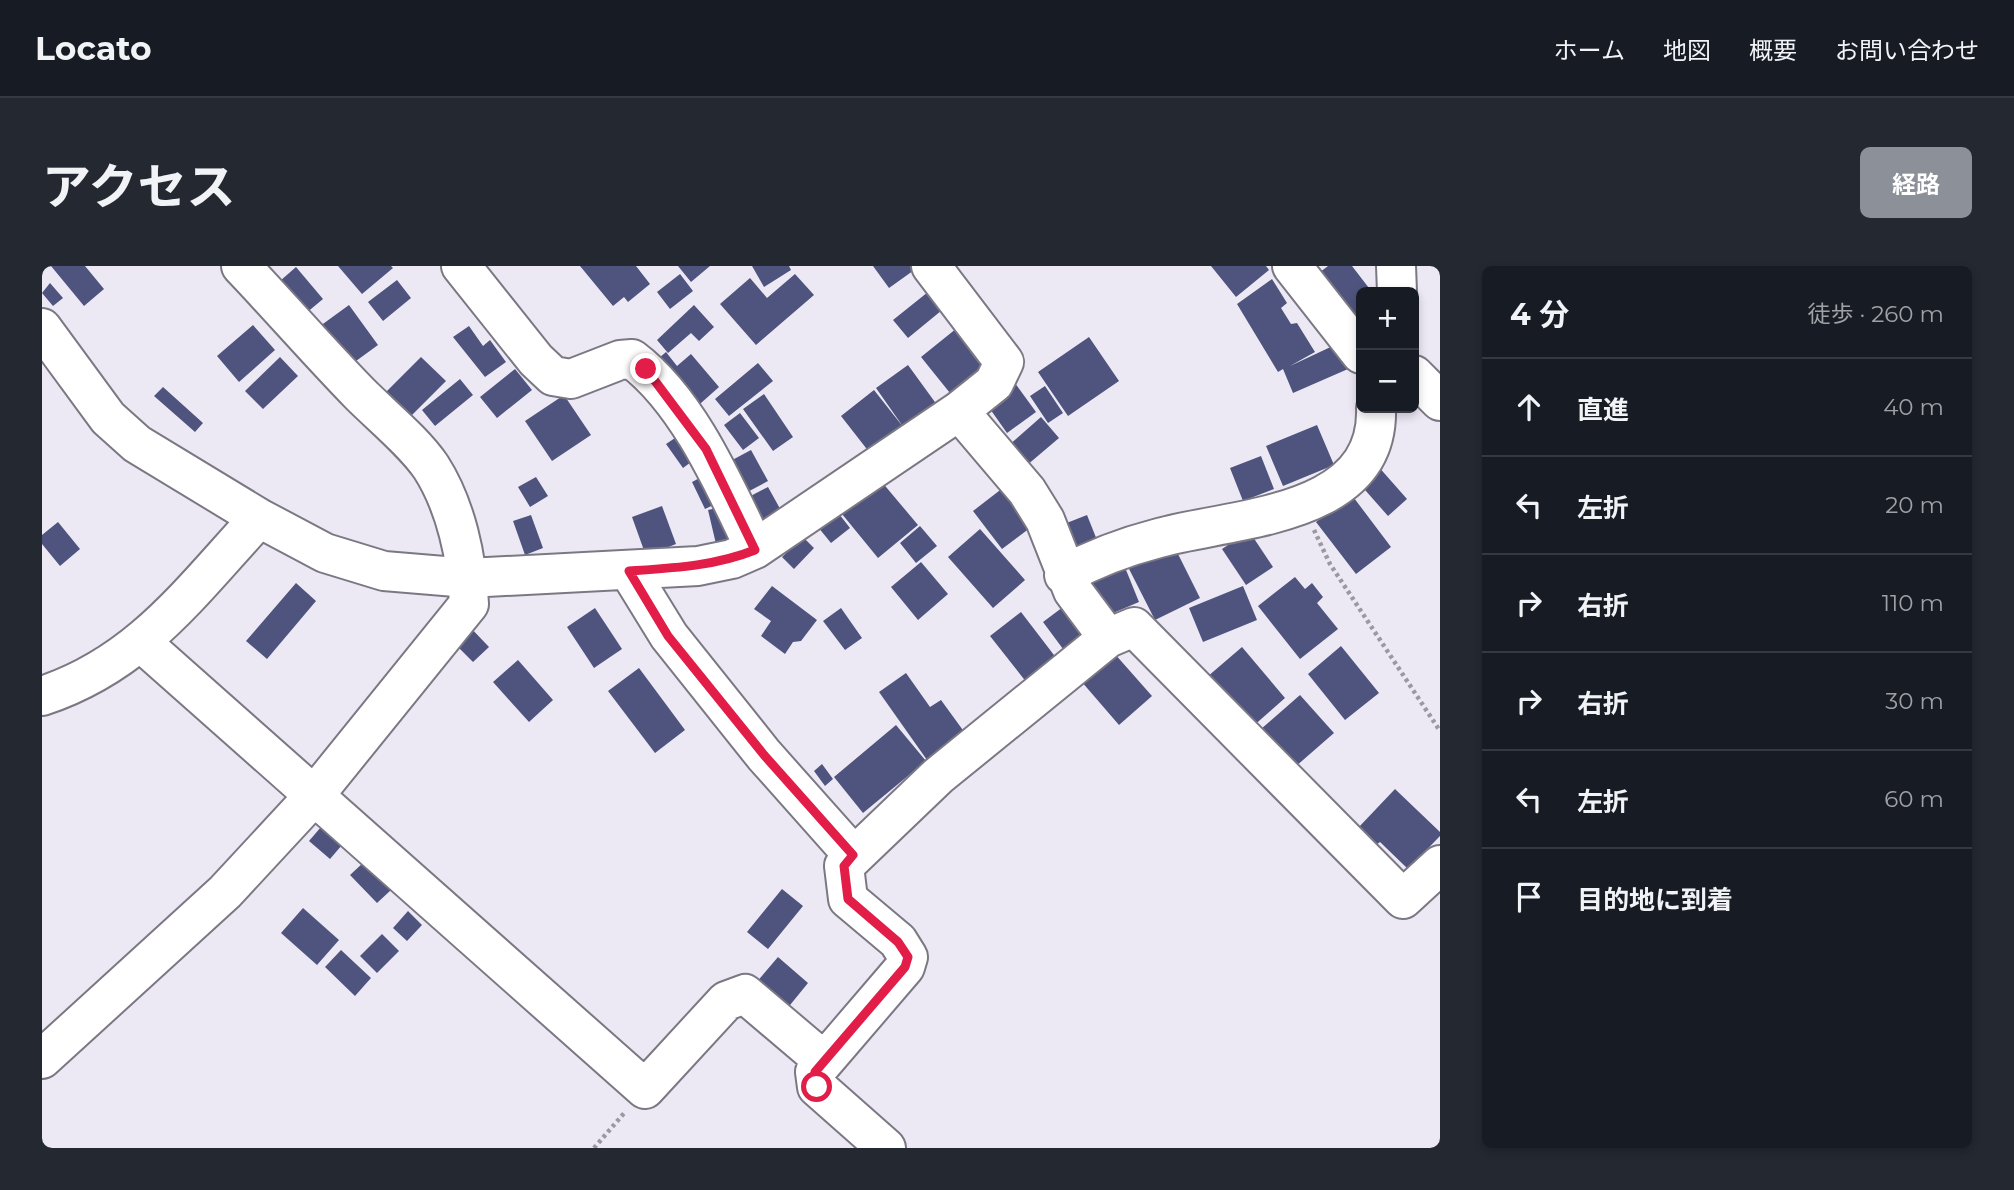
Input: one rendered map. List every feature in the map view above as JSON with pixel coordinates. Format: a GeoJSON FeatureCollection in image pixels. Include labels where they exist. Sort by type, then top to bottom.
{"type":"FeatureCollection","features":[{"type":"Feature","properties":{"kind":"street"},"geometry":{"type":"LineString","coordinates":[[42,1059],[225,892],[313,797],[469,604],[468,578],[446,496],[430,465],[302,335],[241,266]]}},
{"type":"Feature","properties":{"kind":"street"},"geometry":{"type":"LineString","coordinates":[[461,266],[536,360],[553,376],[571,379],[620,360],[632,359],[646,369],[706,449],[755,550]]}},
{"type":"Feature","properties":{"kind":"street"},"geometry":{"type":"LineString","coordinates":[[42,328],[108,418],[137,444],[259,518],[326,553],[384,571],[468,578],[629,571],[698,566],[732,559],[755,550],[959,411],[994,383],[1004,362],[931,266]]}},
{"type":"Feature","properties":{"kind":"street"},"geometry":{"type":"LineString","coordinates":[[1292,266],[1358,350]]}},
{"type":"Feature","properties":{"kind":"street"},"geometry":{"type":"LineString","coordinates":[[1396,266],[1397,287]]}},
{"type":"Feature","properties":{"kind":"street"},"geometry":{"type":"LineString","coordinates":[[1419,380],[1440,401]]}},
{"type":"Feature","properties":{"kind":"street"},"geometry":{"type":"LineString","coordinates":[[959,411],[1027,491],[1045,520],[1064,575],[1085,611],[1108,638]]}},
{"type":"Feature","properties":{"kind":"street"},"geometry":{"type":"LineString","coordinates":[[1064,575],[1157,538],[1303,506],[1341,486],[1371,451],[1376,413]]}},
{"type":"Feature","properties":{"kind":"street"},"geometry":{"type":"LineString","coordinates":[[42,696],[77,685],[142,643],[259,518]]}},
{"type":"Feature","properties":{"kind":"street"},"geometry":{"type":"LineString","coordinates":[[629,571],[668,636],[764,755],[853,855]]}},
{"type":"Feature","properties":{"kind":"street"},"geometry":{"type":"LineString","coordinates":[[886,1148],[817,1087],[815,1072],[905,967],[908,957],[898,942],[848,899],[844,866],[939,775],[1108,638],[1134,627],[1403,900],[1440,865]]}},
{"type":"Feature","properties":{"kind":"street"},"geometry":{"type":"LineString","coordinates":[[142,643],[645,1089],[726,1001],[745,994],[824,1061]]}},
{"type":"Feature","properties":{"kind":"path"},"geometry":{"type":"LineString","coordinates":[[1303,506],[1330,564],[1440,731]]}},
{"type":"Feature","properties":{"kind":"path"},"geometry":{"type":"LineString","coordinates":[[594,1148],[645,1089]]}},
{"type":"Feature","properties":{"kind":"building"},"geometry":{"type":"Polygon","coordinates":[[[51,266],[85,266],[104,289],[84,306],[51,266]]]}},
{"type":"Feature","properties":{"kind":"building"},"geometry":{"type":"Polygon","coordinates":[[[338,266],[391,266],[393,268],[362,294],[338,266]]]}},
{"type":"Feature","properties":{"kind":"building"},"geometry":{"type":"Polygon","coordinates":[[[580,266],[636,266],[650,284],[628,302],[624,297],[613,306],[580,266]]]}},
{"type":"Feature","properties":{"kind":"building"},"geometry":{"type":"Polygon","coordinates":[[[678,266],[710,266],[691,282],[678,266]]]}},
{"type":"Feature","properties":{"kind":"building"},"geometry":{"type":"Polygon","coordinates":[[[752,266],[789,266],[791,270],[764,287],[752,266]]]}},
{"type":"Feature","properties":{"kind":"building"},"geometry":{"type":"Polygon","coordinates":[[[873,266],[916,266],[917,268],[889,288],[873,266]]]}},
{"type":"Feature","properties":{"kind":"building"},"geometry":{"type":"Polygon","coordinates":[[[1211,266],[1266,266],[1269,270],[1236,297],[1211,266]]]}},
{"type":"Feature","properties":{"kind":"building"},"geometry":{"type":"Polygon","coordinates":[[[1328,266],[1352,266],[1368,287],[1356,287],[1356,325],[1349,330],[1311,279],[1328,266]]]}},
{"type":"Feature","properties":{"kind":"building"},"geometry":{"type":"Polygon","coordinates":[[[296,267],[323,299],[299,319],[272,288],[296,267]]]}},
{"type":"Feature","properties":{"kind":"building"},"geometry":{"type":"Polygon","coordinates":[[[680,274],[693,291],[670,309],[657,292],[680,274]]]}},
{"type":"Feature","properties":{"kind":"building"},"geometry":{"type":"Polygon","coordinates":[[[795,274],[814,295],[756,345],[720,304],[750,278],[767,298],[795,274]]]}},
{"type":"Feature","properties":{"kind":"building"},"geometry":{"type":"Polygon","coordinates":[[[1272,279],[1287,303],[1281,308],[1291,324],[1297,323],[1315,352],[1290,366],[1337,344],[1348,369],[1293,393],[1283,369],[1278,372],[1237,304],[1272,279]]]}},
{"type":"Feature","properties":{"kind":"building"},"geometry":{"type":"Polygon","coordinates":[[[397,280],[411,298],[383,321],[368,302],[397,280]]]}},
{"type":"Feature","properties":{"kind":"building"},"geometry":{"type":"Polygon","coordinates":[[[50,283],[63,298],[53,306],[42,293],[50,283]]]}},
{"type":"Feature","properties":{"kind":"building"},"geometry":{"type":"Polygon","coordinates":[[[933,288],[947,306],[908,338],[893,320],[933,288]]]}},
{"type":"Feature","properties":{"kind":"building"},"geometry":{"type":"Polygon","coordinates":[[[349,305],[378,345],[345,369],[316,329],[349,305]]]}},
{"type":"Feature","properties":{"kind":"building"},"geometry":{"type":"Polygon","coordinates":[[[694,305],[714,327],[699,341],[691,333],[668,353],[657,340],[694,305]]]}},
{"type":"Feature","properties":{"kind":"building"},"geometry":{"type":"Polygon","coordinates":[[[962,324],[980,346],[971,353],[990,377],[958,403],[921,357],[962,324]]]}},
{"type":"Feature","properties":{"kind":"building"},"geometry":{"type":"Polygon","coordinates":[[[253,325],[275,350],[239,382],[217,356],[253,325]]]}},
{"type":"Feature","properties":{"kind":"building"},"geometry":{"type":"Polygon","coordinates":[[[469,326],[483,346],[490,340],[506,362],[485,377],[453,337],[469,326]]]}},
{"type":"Feature","properties":{"kind":"building"},"geometry":{"type":"Polygon","coordinates":[[[1089,337],[1119,381],[1068,416],[1038,372],[1089,337]]]}},
{"type":"Feature","properties":{"kind":"building"},"geometry":{"type":"Polygon","coordinates":[[[666,352],[677,366],[691,354],[719,387],[692,411],[652,364],[666,352]]]}},
{"type":"Feature","properties":{"kind":"building"},"geometry":{"type":"Polygon","coordinates":[[[280,357],[298,376],[263,409],[245,391],[280,357]]]}},
{"type":"Feature","properties":{"kind":"building"},"geometry":{"type":"Polygon","coordinates":[[[421,357],[446,381],[406,421],[382,396],[421,357]]]}},
{"type":"Feature","properties":{"kind":"building"},"geometry":{"type":"Polygon","coordinates":[[[758,363],[773,381],[729,416],[715,399],[758,363]]]}},
{"type":"Feature","properties":{"kind":"building"},"geometry":{"type":"Polygon","coordinates":[[[908,365],[940,409],[873,457],[841,416],[874,390],[904,428],[876,388],[908,365]]]}},
{"type":"Feature","properties":{"kind":"building"},"geometry":{"type":"Polygon","coordinates":[[[515,369],[532,390],[497,418],[480,397],[515,369]]]}},
{"type":"Feature","properties":{"kind":"building"},"geometry":{"type":"Polygon","coordinates":[[[460,379],[473,395],[435,426],[422,410],[460,379]]]}},
{"type":"Feature","properties":{"kind":"building"},"geometry":{"type":"Polygon","coordinates":[[[1012,379],[1036,412],[1007,433],[983,399],[1012,379]]]}},
{"type":"Feature","properties":{"kind":"building"},"geometry":{"type":"Polygon","coordinates":[[[1045,386],[1063,413],[1048,423],[1030,396],[1045,386]]]}},
{"type":"Feature","properties":{"kind":"building"},"geometry":{"type":"Polygon","coordinates":[[[163,387],[203,423],[195,432],[154,396],[163,387]]]}},
{"type":"Feature","properties":{"kind":"building"},"geometry":{"type":"Polygon","coordinates":[[[764,394],[793,437],[773,451],[743,409],[764,394]]]}},
{"type":"Feature","properties":{"kind":"building"},"geometry":{"type":"Polygon","coordinates":[[[564,395],[591,435],[552,461],[525,421],[564,395]]]}},
{"type":"Feature","properties":{"kind":"building"},"geometry":{"type":"Polygon","coordinates":[[[740,413],[759,438],[743,450],[724,425],[740,413]]]}},
{"type":"Feature","properties":{"kind":"building"},"geometry":{"type":"Polygon","coordinates":[[[1041,417],[1059,438],[1026,466],[1008,446],[1041,417]]]}},
{"type":"Feature","properties":{"kind":"building"},"geometry":{"type":"Polygon","coordinates":[[[1317,425],[1334,465],[1283,486],[1266,446],[1317,425]]]}},
{"type":"Feature","properties":{"kind":"building"},"geometry":{"type":"Polygon","coordinates":[[[684,432],[699,456],[683,468],[666,444],[684,432]]]}},
{"type":"Feature","properties":{"kind":"building"},"geometry":{"type":"Polygon","coordinates":[[[751,450],[768,481],[738,497],[721,466],[751,450]]]}},
{"type":"Feature","properties":{"kind":"building"},"geometry":{"type":"Polygon","coordinates":[[[1261,456],[1274,489],[1243,501],[1230,468],[1261,456]]]}},
{"type":"Feature","properties":{"kind":"building"},"geometry":{"type":"Polygon","coordinates":[[[1377,465],[1407,499],[1388,516],[1358,482],[1377,465]]]}},
{"type":"Feature","properties":{"kind":"building"},"geometry":{"type":"Polygon","coordinates":[[[711,472],[724,500],[705,509],[692,482],[711,472]]]}},
{"type":"Feature","properties":{"kind":"building"},"geometry":{"type":"Polygon","coordinates":[[[536,477],[548,496],[530,507],[518,487],[536,477]]]}},
{"type":"Feature","properties":{"kind":"building"},"geometry":{"type":"Polygon","coordinates":[[[881,481],[918,525],[878,558],[842,514],[881,481]]]}},
{"type":"Feature","properties":{"kind":"building"},"geometry":{"type":"Polygon","coordinates":[[[1008,484],[1038,522],[1002,549],[973,511],[1008,484]]]}},
{"type":"Feature","properties":{"kind":"building"},"geometry":{"type":"Polygon","coordinates":[[[768,487],[783,514],[753,530],[739,502],[768,487]]]}},
{"type":"Feature","properties":{"kind":"building"},"geometry":{"type":"Polygon","coordinates":[[[1351,494],[1391,547],[1356,574],[1316,522],[1351,494]]]}},
{"type":"Feature","properties":{"kind":"building"},"geometry":{"type":"Polygon","coordinates":[[[730,505],[739,538],[716,544],[708,510],[730,505]]]}},
{"type":"Feature","properties":{"kind":"building"},"geometry":{"type":"Polygon","coordinates":[[[832,505],[850,528],[831,543],[813,521],[832,505]]]}},
{"type":"Feature","properties":{"kind":"building"},"geometry":{"type":"Polygon","coordinates":[[[662,506],[676,544],[646,556],[632,517],[662,506]]]}},
{"type":"Feature","properties":{"kind":"building"},"geometry":{"type":"Polygon","coordinates":[[[531,515],[543,548],[525,555],[513,521],[531,515]]]}},
{"type":"Feature","properties":{"kind":"building"},"geometry":{"type":"Polygon","coordinates":[[[1087,515],[1101,550],[1073,560],[1059,526],[1087,515]]]}},
{"type":"Feature","properties":{"kind":"building"},"geometry":{"type":"Polygon","coordinates":[[[58,522],[80,549],[60,566],[42,544],[42,535],[58,522]]]}},
{"type":"Feature","properties":{"kind":"building"},"geometry":{"type":"Polygon","coordinates":[[[920,526],[937,546],[916,563],[900,543],[920,526]]]}},
{"type":"Feature","properties":{"kind":"building"},"geometry":{"type":"Polygon","coordinates":[[[980,529],[1025,580],[993,608],[948,557],[980,529]]]}},
{"type":"Feature","properties":{"kind":"building"},"geometry":{"type":"Polygon","coordinates":[[[1249,531],[1273,567],[1246,585],[1222,549],[1249,531]]]}},
{"type":"Feature","properties":{"kind":"building"},"geometry":{"type":"Polygon","coordinates":[[[803,537],[814,548],[794,569],[782,557],[803,537]]]}},
{"type":"Feature","properties":{"kind":"building"},"geometry":{"type":"Polygon","coordinates":[[[1172,542],[1200,598],[1155,620],[1127,565],[1172,542]]]}},
{"type":"Feature","properties":{"kind":"building"},"geometry":{"type":"Polygon","coordinates":[[[1122,560],[1139,602],[1106,616],[1089,574],[1122,560]]]}},
{"type":"Feature","properties":{"kind":"building"},"geometry":{"type":"Polygon","coordinates":[[[921,562],[948,594],[918,620],[891,587],[921,562]]]}},
{"type":"Feature","properties":{"kind":"building"},"geometry":{"type":"Polygon","coordinates":[[[1295,577],[1305,589],[1312,583],[1323,597],[1317,603],[1338,629],[1300,659],[1258,606],[1295,577]]]}},
{"type":"Feature","properties":{"kind":"building"},"geometry":{"type":"Polygon","coordinates":[[[296,583],[316,601],[267,659],[246,641],[296,583]]]}},
{"type":"Feature","properties":{"kind":"building"},"geometry":{"type":"Polygon","coordinates":[[[772,586],[817,620],[801,641],[793,642],[785,654],[761,636],[771,621],[754,609],[772,586]]]}},
{"type":"Feature","properties":{"kind":"building"},"geometry":{"type":"Polygon","coordinates":[[[1243,586],[1257,620],[1203,642],[1189,608],[1243,586]]]}},
{"type":"Feature","properties":{"kind":"building"},"geometry":{"type":"Polygon","coordinates":[[[1067,604],[1090,636],[1066,653],[1043,622],[1067,604]]]}},
{"type":"Feature","properties":{"kind":"building"},"geometry":{"type":"Polygon","coordinates":[[[595,608],[622,649],[594,668],[567,627],[595,608]]]}},
{"type":"Feature","properties":{"kind":"building"},"geometry":{"type":"Polygon","coordinates":[[[841,608],[862,638],[845,650],[823,621],[841,608]]]}},
{"type":"Feature","properties":{"kind":"building"},"geometry":{"type":"Polygon","coordinates":[[[1021,612],[1057,659],[1027,683],[990,636],[1021,612]]]}},
{"type":"Feature","properties":{"kind":"building"},"geometry":{"type":"Polygon","coordinates":[[[468,625],[489,647],[473,662],[452,641],[468,625]]]}},
{"type":"Feature","properties":{"kind":"building"},"geometry":{"type":"Polygon","coordinates":[[[1341,646],[1379,693],[1345,720],[1308,674],[1341,646]]]}},
{"type":"Feature","properties":{"kind":"building"},"geometry":{"type":"Polygon","coordinates":[[[1242,647],[1285,698],[1251,728],[1207,677],[1242,647]]]}},
{"type":"Feature","properties":{"kind":"building"},"geometry":{"type":"Polygon","coordinates":[[[1114,653],[1152,696],[1119,725],[1081,681],[1114,653]]]}},
{"type":"Feature","properties":{"kind":"building"},"geometry":{"type":"Polygon","coordinates":[[[518,660],[553,700],[529,722],[493,682],[518,660]]]}},
{"type":"Feature","properties":{"kind":"building"},"geometry":{"type":"Polygon","coordinates":[[[639,668],[685,730],[655,753],[608,691],[639,668]]]}},
{"type":"Feature","properties":{"kind":"building"},"geometry":{"type":"Polygon","coordinates":[[[906,673],[930,707],[941,700],[965,733],[927,760],[879,692],[906,673]]]}},
{"type":"Feature","properties":{"kind":"building"},"geometry":{"type":"Polygon","coordinates":[[[1300,695],[1334,733],[1295,767],[1261,729],[1300,695]]]}},
{"type":"Feature","properties":{"kind":"building"},"geometry":{"type":"Polygon","coordinates":[[[896,725],[926,761],[863,813],[834,777],[896,725]]]}},
{"type":"Feature","properties":{"kind":"building"},"geometry":{"type":"Polygon","coordinates":[[[822,764],[833,779],[825,786],[814,771],[822,764]]]}},
{"type":"Feature","properties":{"kind":"building"},"geometry":{"type":"Polygon","coordinates":[[[1395,789],[1440,832],[1440,836],[1408,869],[1380,842],[1376,845],[1358,828],[1395,789]]]}},
{"type":"Feature","properties":{"kind":"building"},"geometry":{"type":"Polygon","coordinates":[[[321,827],[342,845],[330,859],[309,841],[321,827]]]}},
{"type":"Feature","properties":{"kind":"building"},"geometry":{"type":"Polygon","coordinates":[[[364,862],[391,890],[377,903],[350,875],[364,862]]]}},
{"type":"Feature","properties":{"kind":"building"},"geometry":{"type":"Polygon","coordinates":[[[782,889],[803,906],[768,949],[747,932],[782,889]]]}},
{"type":"Feature","properties":{"kind":"building"},"geometry":{"type":"Polygon","coordinates":[[[303,908],[339,940],[317,965],[281,933],[303,908]]]}},
{"type":"Feature","properties":{"kind":"building"},"geometry":{"type":"Polygon","coordinates":[[[408,911],[422,925],[407,941],[393,928],[408,911]]]}},
{"type":"Feature","properties":{"kind":"building"},"geometry":{"type":"Polygon","coordinates":[[[382,934],[399,951],[377,973],[360,956],[382,934]]]}},
{"type":"Feature","properties":{"kind":"building"},"geometry":{"type":"Polygon","coordinates":[[[341,950],[371,978],[355,996],[325,967],[341,950]]]}},
{"type":"Feature","properties":{"kind":"building"},"geometry":{"type":"Polygon","coordinates":[[[778,957],[808,983],[786,1010],[755,984],[778,957]]]}},
{"type":"Feature","properties":{"kind":"route"},"geometry":{"type":"LineString","coordinates":[[646,369],[706,449],[755,550],[732,559],[698,566],[629,571],[668,636],[764,755],[853,855],[844,866],[848,899],[898,942],[908,957],[905,967],[815,1072],[817,1087]]}}]}
